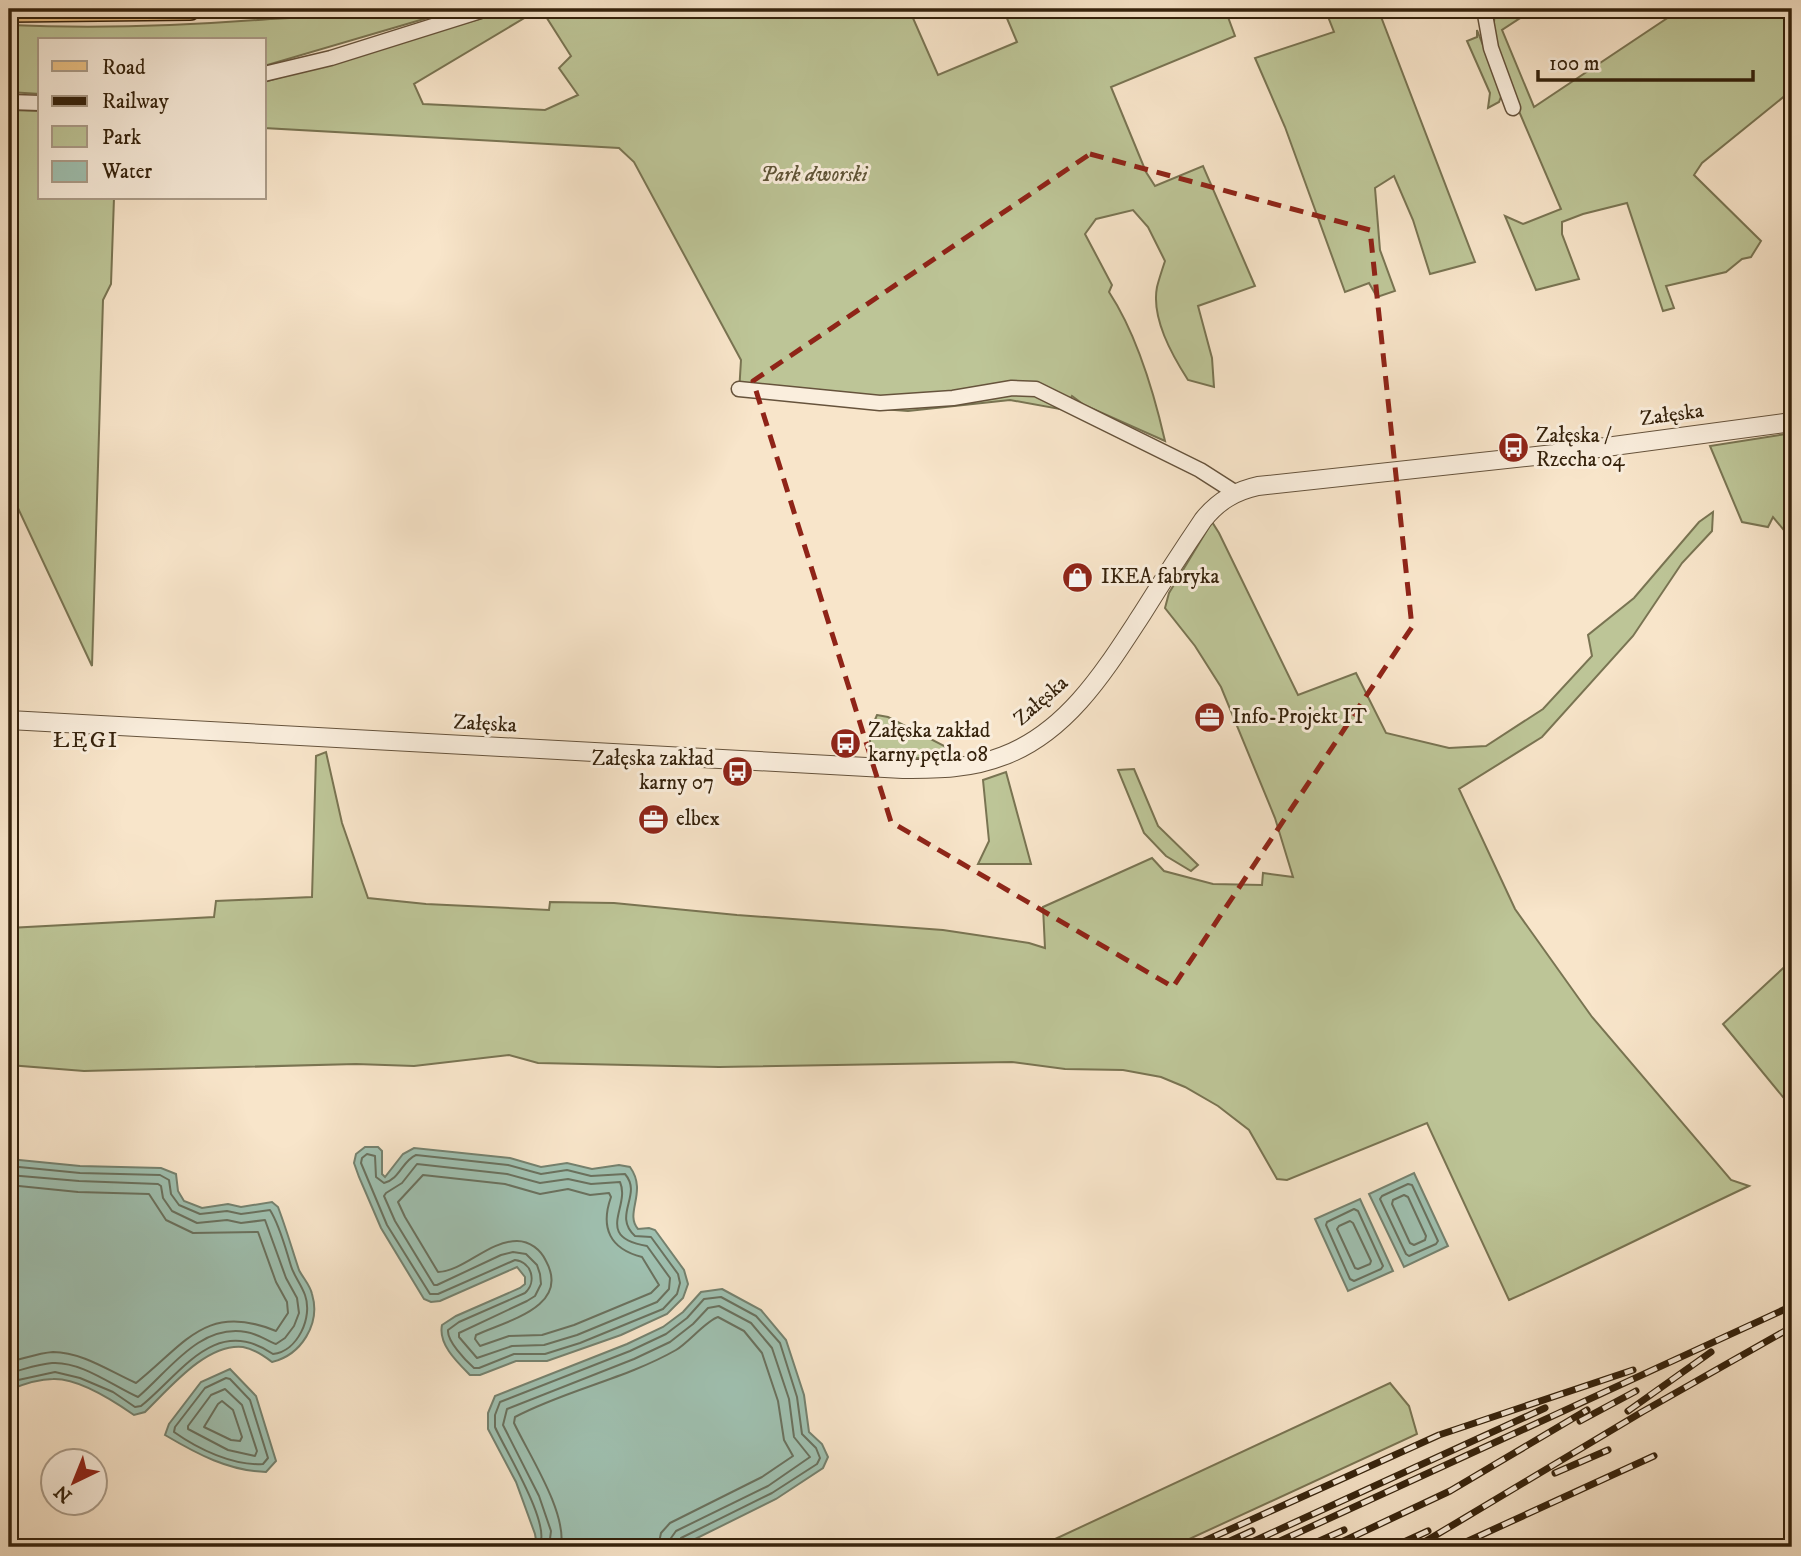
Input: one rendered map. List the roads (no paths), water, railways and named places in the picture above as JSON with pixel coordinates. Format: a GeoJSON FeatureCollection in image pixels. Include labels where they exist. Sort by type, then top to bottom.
{"type":"FeatureCollection","features":[{"type":"Feature","properties":{"kind":"main road"},"geometry":{"type":"LineString","coordinates":[[9,11],[190,9]]}},
{"type":"Feature","properties":{"kind":"street"},"geometry":{"type":"LineString","coordinates":[[266,74],[331,58],[487,9]]}},
{"type":"Feature","properties":{"kind":"street"},"geometry":{"type":"LineString","coordinates":[[1484,9],[1491,48],[1513,108]]}},
{"type":"Feature","properties":{"kind":"street"},"geometry":{"type":"LineString","coordinates":[[9,102],[38,103]]}},
{"type":"Feature","properties":{"kind":"street"},"geometry":{"type":"LineString","coordinates":[[739,388],[880,403],[953,398],[1012,388],[1036,389],[1200,470],[1236,493]]}},
{"type":"Feature","properties":{"kind":"street","name":"Załęska"},"geometry":{"type":"LineString","coordinates":[[9,720],[903,769],[947,769],[979,764],[1005,756],[1027,745],[1069,712],[1114,657],[1203,520],[1212,509],[1236,493],[1258,486],[1554,454],[1792,422]]}},
{"type":"Feature","properties":{"kind":"water"},"geometry":{"type":"Polygon","coordinates":[[[365,1147],[378,1147],[382,1151],[382,1174],[385,1177],[403,1154],[414,1148],[510,1158],[541,1167],[567,1163],[592,1169],[619,1165],[630,1167],[637,1185],[634,1223],[638,1229],[655,1230],[684,1270],[688,1284],[683,1298],[667,1314],[621,1335],[547,1361],[516,1361],[480,1375],[470,1375],[446,1346],[442,1325],[456,1316],[520,1288],[525,1284],[525,1277],[517,1267],[440,1301],[431,1302],[424,1299],[381,1228],[359,1177],[354,1163],[356,1154],[365,1147]]]}},
{"type":"Feature","properties":{"kind":"water"},"geometry":{"type":"Polygon","coordinates":[[[9,1159],[80,1166],[161,1168],[176,1174],[178,1191],[184,1201],[202,1208],[228,1204],[241,1207],[272,1202],[278,1207],[299,1270],[312,1294],[314,1316],[306,1337],[292,1353],[272,1362],[243,1347],[215,1352],[189,1369],[145,1412],[134,1415],[95,1391],[63,1380],[42,1380],[9,1390],[9,1159]]]}},
{"type":"Feature","properties":{"kind":"water"},"geometry":{"type":"Polygon","coordinates":[[[1414,1173],[1448,1246],[1404,1267],[1369,1194],[1414,1173]]]}},
{"type":"Feature","properties":{"kind":"water"},"geometry":{"type":"Polygon","coordinates":[[[1360,1199],[1393,1271],[1348,1291],[1315,1219],[1360,1199]]]}},
{"type":"Feature","properties":{"kind":"water"},"geometry":{"type":"Polygon","coordinates":[[[722,1289],[761,1310],[786,1340],[804,1395],[809,1432],[822,1444],[828,1457],[823,1468],[776,1499],[679,1547],[526,1547],[536,1540],[535,1534],[516,1482],[488,1429],[488,1413],[495,1396],[627,1344],[663,1327],[683,1312],[701,1292],[722,1289]]]}},
{"type":"Feature","properties":{"kind":"water"},"geometry":{"type":"Polygon","coordinates":[[[230,1369],[256,1396],[276,1461],[266,1472],[239,1468],[214,1460],[165,1435],[169,1424],[201,1382],[230,1369]]]}},
{"type":"Feature","properties":{"kind":"railway"},"geometry":{"type":"LineString","coordinates":[[1267,1547],[1792,1306]]}},
{"type":"Feature","properties":{"kind":"railway"},"geometry":{"type":"LineString","coordinates":[[1416,1547],[1642,1412],[1792,1327]]}},
{"type":"Feature","properties":{"kind":"railway"},"geometry":{"type":"LineString","coordinates":[[1628,1411],[1711,1352]]}},
{"type":"Feature","properties":{"kind":"railway"},"geometry":{"type":"LineString","coordinates":[[1191,1547],[1439,1435],[1633,1370]]}},
{"type":"Feature","properties":{"kind":"railway"},"geometry":{"type":"LineString","coordinates":[[1580,1421],[1636,1391]]}},
{"type":"Feature","properties":{"kind":"railway"},"geometry":{"type":"LineString","coordinates":[[1241,1547],[1545,1408]]}},
{"type":"Feature","properties":{"kind":"railway"},"geometry":{"type":"LineString","coordinates":[[1331,1547],[1450,1491],[1587,1410]]}},
{"type":"Feature","properties":{"kind":"railway"},"geometry":{"type":"LineString","coordinates":[[1555,1473],[1608,1450]]}},
{"type":"Feature","properties":{"kind":"railway"},"geometry":{"type":"LineString","coordinates":[[1455,1547],[1654,1456]]}},
{"type":"Feature","properties":{"kind":"railway"},"geometry":{"type":"LineString","coordinates":[[1306,1547],[1344,1530]]}},
{"type":"Feature","properties":{"kind":"railway"},"geometry":{"type":"LineString","coordinates":[[1217,1547],[1252,1531]]}},
{"type":"Feature","properties":{"kind":"railway"},"geometry":{"type":"LineString","coordinates":[[1393,1547],[1428,1531]]}},
{"type":"Feature","properties":{"kind":"place","name":"Załęska / Rzecha 04"},"geometry":{"type":"Point","coordinates":[1513,448]}},
{"type":"Feature","properties":{"kind":"place","name":"IKEA fabryka"},"geometry":{"type":"Point","coordinates":[1078,577]}},
{"type":"Feature","properties":{"kind":"place","name":"Info-Projekt IT"},"geometry":{"type":"Point","coordinates":[1209,717]}},
{"type":"Feature","properties":{"kind":"place","name":"Załęska zakład karny pętla 08"},"geometry":{"type":"Point","coordinates":[845,743]}},
{"type":"Feature","properties":{"kind":"place","name":"Załęska zakład karny 07"},"geometry":{"type":"Point","coordinates":[737,771]}},
{"type":"Feature","properties":{"kind":"place","name":"elbex"},"geometry":{"type":"Point","coordinates":[653,819]}},
{"type":"Feature","properties":{"kind":"district","name":"ŁĘGI"},"geometry":{"type":"Point","coordinates":[86,740]}},
{"type":"Feature","properties":{"kind":"park label","name":"Park dworski"},"geometry":{"type":"Point","coordinates":[814,175]}}]}
